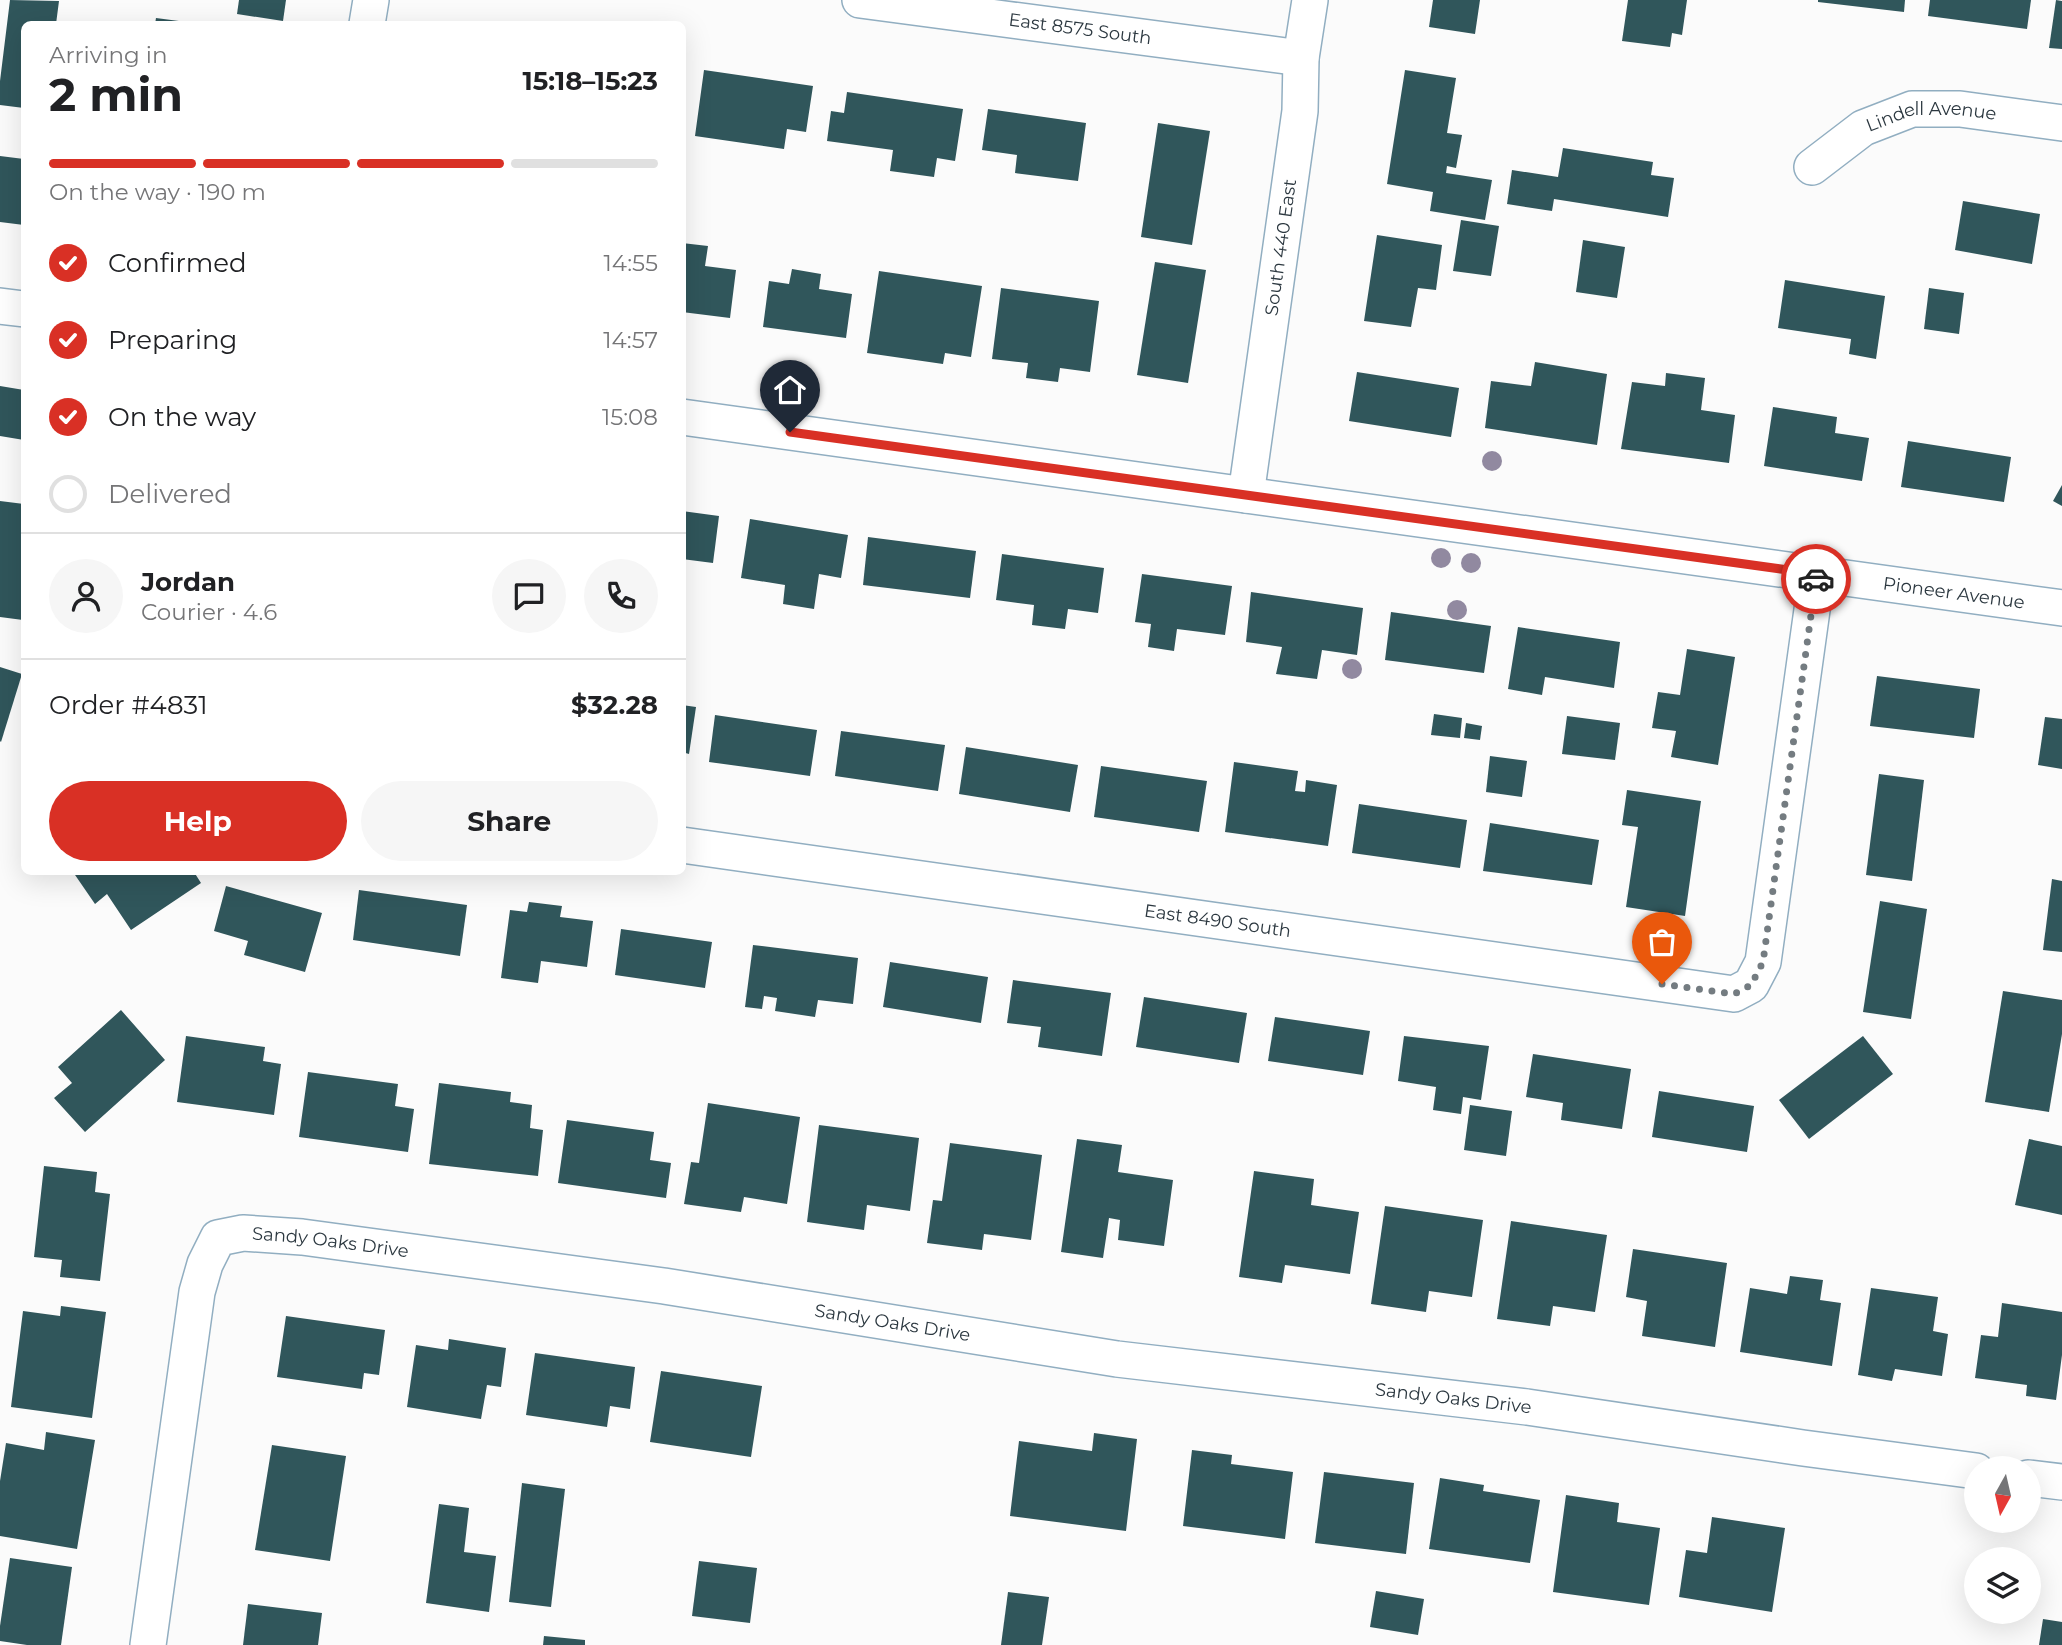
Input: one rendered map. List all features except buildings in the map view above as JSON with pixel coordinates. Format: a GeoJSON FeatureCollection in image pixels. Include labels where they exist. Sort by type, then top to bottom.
{"type":"FeatureCollection","features":[{"type":"Feature","properties":{"kind":"street"},"geometry":{"type":"LineString","coordinates":[[368,21],[371,0]]}},
{"type":"Feature","properties":{"kind":"street","name":"East 8575 South"},"geometry":{"type":"LineString","coordinates":[[860,0],[1301,58]]}},
{"type":"Feature","properties":{"kind":"street","name":"South 440 East"},"geometry":{"type":"LineString","coordinates":[[1246,495],[1300,111],[1301,58],[1310,0]]}},
{"type":"Feature","properties":{"kind":"street","name":"Lindell Avenue"},"geometry":{"type":"LineString","coordinates":[[1812,167],[1863,128],[1912,109],[1960,109],[2062,123]]}},
{"type":"Feature","properties":{"kind":"street"},"geometry":{"type":"LineString","coordinates":[[0,306],[21,309]]}},
{"type":"Feature","properties":{"kind":"street","name":"Pioneer Avenue"},"geometry":{"type":"LineString","coordinates":[[686,418],[2062,608]]}},
{"type":"Feature","properties":{"kind":"street","name":"East 8490 South"},"geometry":{"type":"LineString","coordinates":[[686,846],[1734,994],[1751,985],[1763,962],[1817,574]]}},
{"type":"Feature","properties":{"kind":"street","name":"Sandy Oaks Drive"},"geometry":{"type":"LineString","coordinates":[[148,1645],[197,1292],[205,1264],[218,1238],[243,1233],[302,1237],[664,1286],[1117,1359],[1527,1407],[1964,1469]]}},
{"type":"Feature","properties":{"kind":"street"},"geometry":{"type":"LineString","coordinates":[[2041,1480],[2062,1482]]}},
{"type":"Feature","properties":{"kind":"way so far"},"geometry":{"type":"LineString","coordinates":[[1662,984],[1734,994],[1751,985],[1763,962],[1816,579]]}},
{"type":"Feature","properties":{"kind":"route"},"geometry":{"type":"LineString","coordinates":[[790,432],[1817,574],[1816,579]]}}]}
